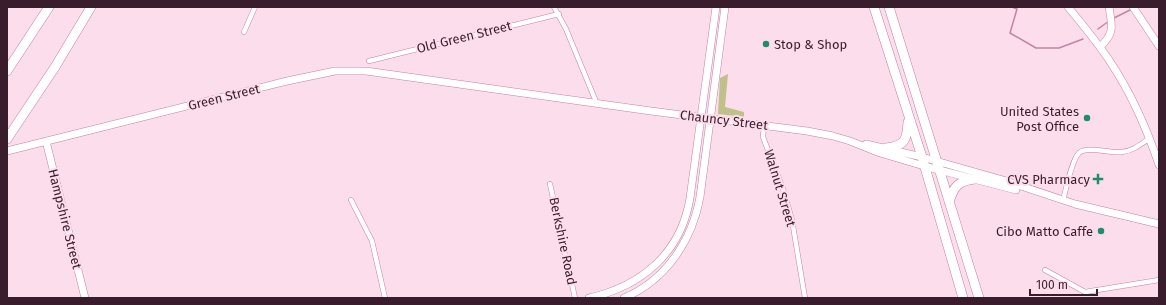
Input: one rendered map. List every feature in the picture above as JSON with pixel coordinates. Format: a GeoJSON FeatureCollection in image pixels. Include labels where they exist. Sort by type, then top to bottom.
{"type":"FeatureCollection","features":[{"type":"Feature","properties":{"kind":"highway"},"geometry":{"type":"LineString","coordinates":[[7,71],[50,7]]}},
{"type":"Feature","properties":{"kind":"highway"},"geometry":{"type":"LineString","coordinates":[[8,137],[55,67],[91,7]]}},
{"type":"Feature","properties":{"kind":"highway"},"geometry":{"type":"LineString","coordinates":[[874,7],[923,161],[963,298]]}},
{"type":"Feature","properties":{"kind":"highway"},"geometry":{"type":"LineString","coordinates":[[889,7],[979,298]]}},
{"type":"Feature","properties":{"kind":"highway"},"geometry":{"type":"LineString","coordinates":[[886,148],[899,145],[906,139],[908,116]]}},
{"type":"Feature","properties":{"kind":"highway"},"geometry":{"type":"LineString","coordinates":[[949,202],[956,186],[964,180],[975,179]]}},
{"type":"Feature","properties":{"kind":"main road"},"geometry":{"type":"LineString","coordinates":[[589,298],[611,292],[635,281],[656,265],[673,243],[684,223],[689,202],[716,7]]}},
{"type":"Feature","properties":{"kind":"main road"},"geometry":{"type":"LineString","coordinates":[[624,298],[640,290],[655,279],[676,257],[692,226],[698,205],[725,7]]}},
{"type":"Feature","properties":{"kind":"main road"},"geometry":{"type":"LineString","coordinates":[[1068,7],[1111,62],[1129,92],[1150,138],[1159,165]]}},
{"type":"Feature","properties":{"kind":"main road"},"geometry":{"type":"LineString","coordinates":[[1100,47],[1110,38],[1111,19],[1109,7]]}},
{"type":"Feature","properties":{"kind":"main road"},"geometry":{"type":"LineString","coordinates":[[1134,8],[1159,46]]}},
{"type":"Feature","properties":{"kind":"main road","name":"Green Street"},"geometry":{"type":"LineString","coordinates":[[7,151],[328,72],[341,70],[360,71],[445,82]]}},
{"type":"Feature","properties":{"kind":"main road","name":"Chauncy Street"},"geometry":{"type":"LineString","coordinates":[[445,82],[597,104],[819,133],[886,148],[923,161]]}},
{"type":"Feature","properties":{"kind":"main road","name":"Hampshire Street"},"geometry":{"type":"LineString","coordinates":[[46,141],[84,298]]}},
{"type":"Feature","properties":{"kind":"main road","name":"Chauncy Street"},"geometry":{"type":"LineString","coordinates":[[850,141],[880,153],[923,161],[1003,180],[1063,200],[1112,214],[1159,224]]}},
{"type":"Feature","properties":{"kind":"main road","name":"Chauncy Street"},"geometry":{"type":"LineString","coordinates":[[938,165],[975,179],[1052,199],[1063,200]]}},
{"type":"Feature","properties":{"kind":"street"},"geometry":{"type":"LineString","coordinates":[[244,32],[255,7]]}},
{"type":"Feature","properties":{"kind":"street"},"geometry":{"type":"LineString","coordinates":[[554,7],[566,29],[597,104]]}},
{"type":"Feature","properties":{"kind":"street","name":"Old Green Street"},"geometry":{"type":"LineString","coordinates":[[369,61],[558,14]]}},
{"type":"Feature","properties":{"kind":"street","name":"Walnut Street"},"geometry":{"type":"LineString","coordinates":[[764,125],[764,137],[783,189],[792,220],[805,298]]}},
{"type":"Feature","properties":{"kind":"street"},"geometry":{"type":"LineString","coordinates":[[1063,200],[1071,171],[1079,153],[1082,151],[1091,150],[1122,152],[1134,149],[1150,138]]}},
{"type":"Feature","properties":{"kind":"street","name":"Berkshire Road"},"geometry":{"type":"LineString","coordinates":[[550,184],[575,298]]}},
{"type":"Feature","properties":{"kind":"street"},"geometry":{"type":"LineString","coordinates":[[351,200],[372,241],[385,298]]}},
{"type":"Feature","properties":{"kind":"street"},"geometry":{"type":"LineString","coordinates":[[1045,270],[1085,292],[1159,280]]}},
{"type":"Feature","properties":{"kind":"green space"},"geometry":{"type":"Polygon","coordinates":[[[728,74],[725,107],[744,112],[744,117],[718,114],[720,78],[728,74]]]}},
{"type":"Feature","properties":{"kind":"waterway"},"geometry":{"type":"LineString","coordinates":[[1012,7],[1017,9],[1010,33],[1036,48],[1059,48],[1083,39]]}},
{"type":"Feature","properties":{"kind":"waterway"},"geometry":{"type":"LineString","coordinates":[[1114,18],[1132,9]]}},
{"type":"Feature","properties":{"kind":"waterway"},"geometry":{"type":"LineString","coordinates":[[1098,29],[1109,21]]}},
{"type":"Feature","properties":{"kind":"place","name":"Stop & Shop"},"geometry":{"type":"Point","coordinates":[766,44]}},
{"type":"Feature","properties":{"kind":"place","name":"United States Post Office"},"geometry":{"type":"Point","coordinates":[1087,118]}},
{"type":"Feature","properties":{"kind":"place","name":"CVS Pharmacy"},"geometry":{"type":"Point","coordinates":[1098,179]}},
{"type":"Feature","properties":{"kind":"place","name":"Cibo Matto Caffe"},"geometry":{"type":"Point","coordinates":[1101,231]}}]}
